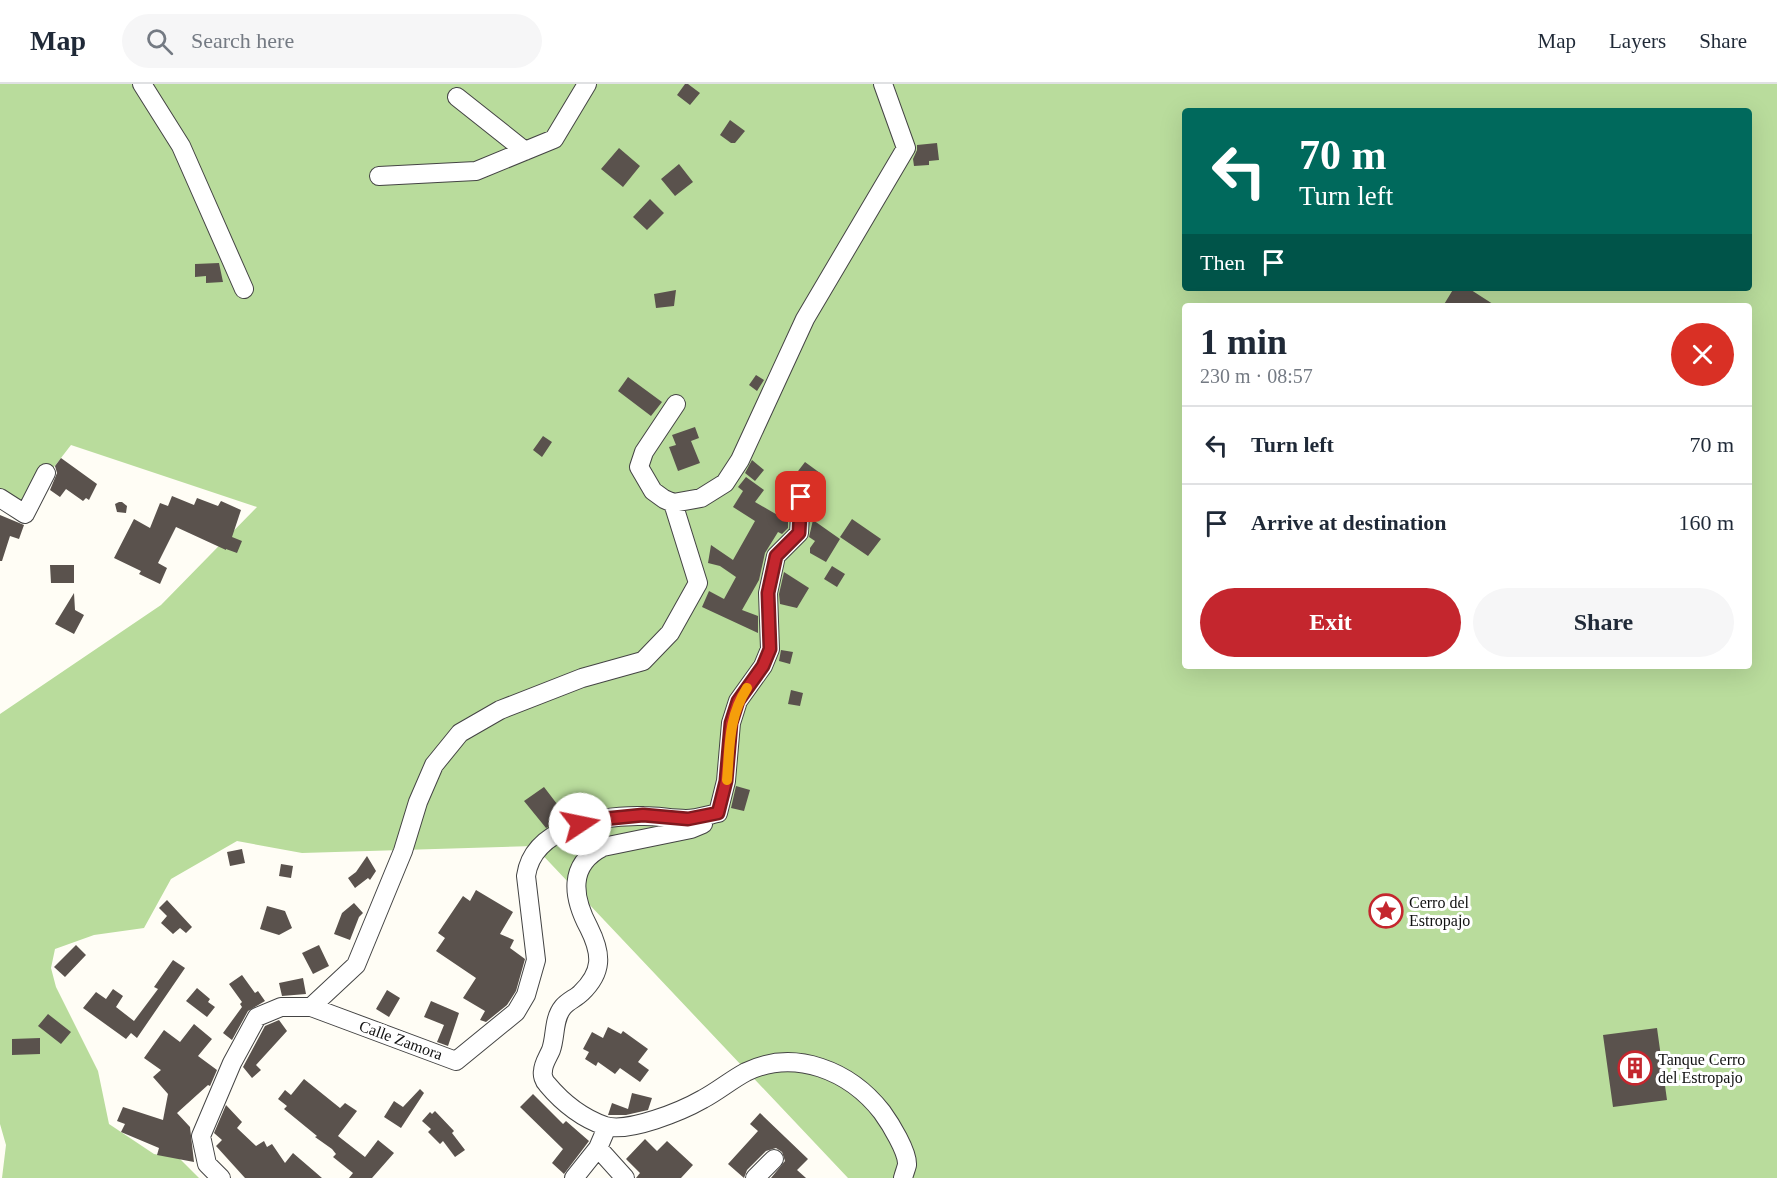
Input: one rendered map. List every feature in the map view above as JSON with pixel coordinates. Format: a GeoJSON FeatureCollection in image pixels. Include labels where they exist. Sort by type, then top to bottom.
{"type":"FeatureCollection","features":[{"type":"Feature","properties":{"kind":"street"},"geometry":{"type":"LineString","coordinates":[[142,84],[181,146],[244,289]]}},
{"type":"Feature","properties":{"kind":"street"},"geometry":{"type":"LineString","coordinates":[[379,176],[476,171],[554,139],[587,84]]}},
{"type":"Feature","properties":{"kind":"street"},"geometry":{"type":"LineString","coordinates":[[676,404],[644,452],[639,467],[653,491],[673,503],[701,498],[725,483],[740,460],[805,319],[906,148],[883,84]]}},
{"type":"Feature","properties":{"kind":"street"},"geometry":{"type":"LineString","coordinates":[[457,97],[525,151]]}},
{"type":"Feature","properties":{"kind":"street"},"geometry":{"type":"LineString","coordinates":[[0,498],[25,514],[46,473]]}},
{"type":"Feature","properties":{"kind":"street"},"geometry":{"type":"LineString","coordinates":[[801,497],[799,533],[776,556],[768,593],[770,649],[763,666],[738,701],[731,723],[726,781],[717,818],[692,829],[603,847],[593,852],[579,870],[576,884],[577,900],[600,958],[597,972],[581,993],[563,1006],[557,1016],[551,1048],[543,1072],[544,1082],[572,1109],[607,1127],[648,1124],[702,1100],[745,1072],[764,1065],[785,1062],[815,1065],[859,1088],[881,1111],[896,1132],[907,1163],[903,1178]]}},
{"type":"Feature","properties":{"kind":"street"},"geometry":{"type":"LineString","coordinates":[[312,1007],[356,965],[403,851],[418,802],[434,765],[460,733],[500,710],[582,678],[643,661],[670,633],[698,583],[673,503]]}},
{"type":"Feature","properties":{"kind":"street","name":"Calle Zamora"},"geometry":{"type":"LineString","coordinates":[[221,1178],[207,1164],[201,1136],[219,1091],[257,1017],[281,1007],[312,1007],[456,1061],[516,1012],[526,995],[536,960],[526,876],[528,864],[542,842],[593,820],[643,815],[688,819],[718,813]]}},
{"type":"Feature","properties":{"kind":"street"},"geometry":{"type":"LineString","coordinates":[[574,1178],[598,1148],[607,1127]]}},
{"type":"Feature","properties":{"kind":"street"},"geometry":{"type":"LineString","coordinates":[[598,1148],[625,1178]]}},
{"type":"Feature","properties":{"kind":"street"},"geometry":{"type":"LineString","coordinates":[[755,1178],[774,1159]]}},
{"type":"Feature","properties":{"kind":"green space"},"geometry":{"type":"Polygon","coordinates":[[[0,84],[1777,84],[1777,1178],[848,1178],[534,846],[302,853],[237,841],[171,879],[144,928],[94,935],[55,949],[51,968],[56,987],[98,1071],[109,1124],[154,1154],[179,1158],[199,1178],[2,1178],[6,1145],[0,1124],[0,714],[161,605],[257,507],[71,445],[20,511],[0,497],[0,84]]]}},
{"type":"Feature","properties":{"kind":"building"},"geometry":{"type":"Polygon","coordinates":[[[685,84],[700,93],[690,105],[677,95],[685,84]]]}},
{"type":"Feature","properties":{"kind":"building"},"geometry":{"type":"Polygon","coordinates":[[[730,120],[745,131],[735,143],[731,143],[720,135],[730,120]]]}},
{"type":"Feature","properties":{"kind":"building"},"geometry":{"type":"Polygon","coordinates":[[[937,143],[939,160],[929,161],[929,165],[914,166],[913,159],[917,145],[937,143]]]}},
{"type":"Feature","properties":{"kind":"building"},"geometry":{"type":"Polygon","coordinates":[[[619,148],[640,166],[623,187],[601,169],[619,148]]]}},
{"type":"Feature","properties":{"kind":"building"},"geometry":{"type":"Polygon","coordinates":[[[679,164],[693,182],[675,196],[661,179],[679,164]]]}},
{"type":"Feature","properties":{"kind":"building"},"geometry":{"type":"Polygon","coordinates":[[[650,199],[664,213],[647,230],[633,217],[650,199]]]}},
{"type":"Feature","properties":{"kind":"building"},"geometry":{"type":"Polygon","coordinates":[[[219,263],[223,282],[206,283],[206,276],[195,277],[195,264],[219,263]]]}},
{"type":"Feature","properties":{"kind":"building"},"geometry":{"type":"Polygon","coordinates":[[[676,290],[674,306],[656,308],[654,294],[676,290]]]}},
{"type":"Feature","properties":{"kind":"building"},"geometry":{"type":"Polygon","coordinates":[[[1452,291],[1473,291],[1491,303],[1445,303],[1452,291]]]}},
{"type":"Feature","properties":{"kind":"building"},"geometry":{"type":"Polygon","coordinates":[[[756,375],[764,380],[757,391],[749,385],[756,375]]]}},
{"type":"Feature","properties":{"kind":"building"},"geometry":{"type":"Polygon","coordinates":[[[628,377],[662,402],[651,416],[618,391],[628,377]]]}},
{"type":"Feature","properties":{"kind":"building"},"geometry":{"type":"Polygon","coordinates":[[[695,427],[699,438],[691,441],[700,463],[678,471],[669,447],[676,445],[672,435],[695,427]]]}},
{"type":"Feature","properties":{"kind":"building"},"geometry":{"type":"Polygon","coordinates":[[[543,436],[552,442],[542,457],[533,450],[543,436]]]}},
{"type":"Feature","properties":{"kind":"building"},"geometry":{"type":"Polygon","coordinates":[[[61,458],[97,484],[89,500],[86,498],[83,501],[66,489],[60,497],[50,490],[57,473],[55,466],[61,458]]]}},
{"type":"Feature","properties":{"kind":"building"},"geometry":{"type":"Polygon","coordinates":[[[752,460],[764,470],[755,481],[745,473],[752,460]]]}},
{"type":"Feature","properties":{"kind":"building"},"geometry":{"type":"Polygon","coordinates":[[[805,462],[820,473],[810,487],[795,475],[805,462]]]}},
{"type":"Feature","properties":{"kind":"building"},"geometry":{"type":"Polygon","coordinates":[[[746,477],[764,490],[755,502],[788,521],[788,528],[782,534],[778,532],[765,553],[759,580],[742,610],[758,616],[758,633],[702,607],[709,591],[724,599],[736,577],[720,566],[708,563],[711,545],[733,560],[755,521],[733,507],[743,491],[738,487],[746,477]]]}},
{"type":"Feature","properties":{"kind":"building"},"geometry":{"type":"Polygon","coordinates":[[[172,496],[194,505],[197,498],[218,506],[221,501],[241,510],[232,537],[242,541],[237,553],[176,527],[158,563],[167,568],[160,584],[139,574],[141,571],[114,558],[134,519],[150,528],[160,503],[168,506],[172,496]]]}},
{"type":"Feature","properties":{"kind":"building"},"geometry":{"type":"Polygon","coordinates":[[[119,502],[127,506],[126,513],[117,512],[115,504],[119,502]]]}},
{"type":"Feature","properties":{"kind":"building"},"geometry":{"type":"Polygon","coordinates":[[[0,515],[24,525],[19,539],[10,536],[2,561],[0,561],[0,515]]]}},
{"type":"Feature","properties":{"kind":"building"},"geometry":{"type":"Polygon","coordinates":[[[852,519],[881,539],[868,556],[840,537],[852,519]]]}},
{"type":"Feature","properties":{"kind":"building"},"geometry":{"type":"Polygon","coordinates":[[[813,520],[840,539],[826,562],[810,553],[810,548],[815,541],[809,537],[813,520]]]}},
{"type":"Feature","properties":{"kind":"building"},"geometry":{"type":"Polygon","coordinates":[[[50,565],[74,565],[74,583],[51,583],[50,565]]]}},
{"type":"Feature","properties":{"kind":"building"},"geometry":{"type":"Polygon","coordinates":[[[832,566],[845,574],[837,587],[824,579],[832,566]]]}},
{"type":"Feature","properties":{"kind":"building"},"geometry":{"type":"Polygon","coordinates":[[[784,572],[809,588],[797,608],[780,604],[779,594],[784,572]]]}},
{"type":"Feature","properties":{"kind":"building"},"geometry":{"type":"Polygon","coordinates":[[[74,593],[75,610],[84,615],[74,634],[55,624],[74,593]]]}},
{"type":"Feature","properties":{"kind":"building"},"geometry":{"type":"Polygon","coordinates":[[[781,650],[793,652],[790,664],[779,661],[781,650]]]}},
{"type":"Feature","properties":{"kind":"building"},"geometry":{"type":"Polygon","coordinates":[[[791,690],[803,693],[800,706],[788,704],[791,690]]]}},
{"type":"Feature","properties":{"kind":"building"},"geometry":{"type":"Polygon","coordinates":[[[736,786],[750,790],[744,811],[731,808],[736,786]]]}},
{"type":"Feature","properties":{"kind":"building"},"geometry":{"type":"Polygon","coordinates":[[[544,787],[567,817],[546,828],[524,801],[544,787]]]}},
{"type":"Feature","properties":{"kind":"building"},"geometry":{"type":"Polygon","coordinates":[[[242,849],[245,863],[230,866],[227,852],[242,849]]]}},
{"type":"Feature","properties":{"kind":"building"},"geometry":{"type":"Polygon","coordinates":[[[367,856],[376,871],[370,880],[368,878],[355,888],[348,878],[356,872],[367,856]]]}},
{"type":"Feature","properties":{"kind":"building"},"geometry":{"type":"Polygon","coordinates":[[[281,864],[293,866],[291,878],[279,876],[281,864]]]}},
{"type":"Feature","properties":{"kind":"building"},"geometry":{"type":"Polygon","coordinates":[[[476,890],[513,912],[500,934],[514,940],[510,948],[525,959],[516,991],[507,1005],[486,1022],[480,1020],[485,1011],[463,998],[476,978],[436,951],[445,938],[438,933],[463,896],[470,901],[476,890]]]}},
{"type":"Feature","properties":{"kind":"building"},"geometry":{"type":"Polygon","coordinates":[[[167,900],[192,927],[186,933],[180,928],[173,934],[161,923],[167,916],[159,908],[167,900]]]}},
{"type":"Feature","properties":{"kind":"building"},"geometry":{"type":"Polygon","coordinates":[[[354,903],[363,913],[359,917],[350,940],[334,934],[342,913],[354,903]]]}},
{"type":"Feature","properties":{"kind":"building"},"geometry":{"type":"Polygon","coordinates":[[[267,906],[285,911],[292,928],[279,935],[260,929],[267,906]]]}},
{"type":"Feature","properties":{"kind":"building"},"geometry":{"type":"Polygon","coordinates":[[[76,945],[86,955],[65,977],[54,967],[76,945]]]}},
{"type":"Feature","properties":{"kind":"building"},"geometry":{"type":"Polygon","coordinates":[[[319,945],[329,966],[313,974],[302,953],[319,945]]]}},
{"type":"Feature","properties":{"kind":"building"},"geometry":{"type":"Polygon","coordinates":[[[173,960],[185,968],[137,1038],[131,1033],[126,1039],[83,1008],[96,992],[106,999],[113,989],[123,996],[116,1007],[134,1021],[158,989],[154,987],[173,960]]]}},
{"type":"Feature","properties":{"kind":"building"},"geometry":{"type":"Polygon","coordinates":[[[242,975],[255,993],[258,991],[265,1001],[248,1011],[232,1040],[223,1033],[242,1007],[240,1004],[242,1002],[229,984],[242,975]]]}},
{"type":"Feature","properties":{"kind":"building"},"geometry":{"type":"Polygon","coordinates":[[[303,978],[306,994],[282,996],[279,983],[303,978]]]}},
{"type":"Feature","properties":{"kind":"building"},"geometry":{"type":"Polygon","coordinates":[[[197,988],[210,999],[208,1002],[215,1007],[207,1017],[186,1001],[197,988]]]}},
{"type":"Feature","properties":{"kind":"building"},"geometry":{"type":"Polygon","coordinates":[[[387,990],[400,998],[389,1017],[376,1009],[387,990]]]}},
{"type":"Feature","properties":{"kind":"building"},"geometry":{"type":"Polygon","coordinates":[[[431,1001],[459,1013],[448,1046],[437,1042],[444,1025],[424,1017],[431,1001]]]}},
{"type":"Feature","properties":{"kind":"building"},"geometry":{"type":"Polygon","coordinates":[[[48,1014],[71,1032],[61,1044],[38,1026],[48,1014]]]}},
{"type":"Feature","properties":{"kind":"building"},"geometry":{"type":"Polygon","coordinates":[[[279,1020],[287,1031],[256,1065],[261,1070],[252,1078],[243,1067],[265,1026],[279,1020]]]}},
{"type":"Feature","properties":{"kind":"building"},"geometry":{"type":"Polygon","coordinates":[[[194,1024],[212,1039],[198,1056],[217,1070],[210,1086],[208,1085],[177,1113],[190,1127],[194,1162],[157,1155],[159,1148],[121,1132],[125,1124],[117,1121],[123,1107],[163,1120],[168,1094],[153,1077],[161,1070],[144,1058],[164,1030],[180,1042],[194,1024]]]}},
{"type":"Feature","properties":{"kind":"building"},"geometry":{"type":"Polygon","coordinates":[[[608,1027],[621,1034],[623,1031],[648,1049],[638,1062],[649,1070],[640,1082],[620,1068],[615,1074],[598,1062],[596,1066],[585,1059],[589,1052],[583,1049],[592,1032],[603,1038],[608,1027]]]}},
{"type":"Feature","properties":{"kind":"building","name":"Tanque Cerro del Estropajo"},"geometry":{"type":"Polygon","coordinates":[[[1657,1028],[1667,1100],[1613,1107],[1603,1035],[1657,1028]]]}},
{"type":"Feature","properties":{"kind":"building"},"geometry":{"type":"Polygon","coordinates":[[[40,1038],[40,1054],[12,1055],[12,1039],[40,1038]]]}},
{"type":"Feature","properties":{"kind":"building"},"geometry":{"type":"Polygon","coordinates":[[[304,1079],[340,1108],[345,1103],[357,1111],[338,1136],[365,1157],[378,1140],[394,1153],[372,1178],[349,1178],[353,1173],[333,1157],[336,1154],[332,1149],[284,1109],[287,1106],[278,1099],[285,1090],[291,1095],[304,1079]]]}},
{"type":"Feature","properties":{"kind":"building"},"geometry":{"type":"Polygon","coordinates":[[[420,1089],[424,1093],[401,1128],[384,1117],[394,1101],[403,1107],[420,1089]]]}},
{"type":"Feature","properties":{"kind":"building"},"geometry":{"type":"Polygon","coordinates":[[[632,1093],[652,1098],[648,1110],[626,1115],[608,1115],[612,1103],[628,1109],[632,1093]]]}},
{"type":"Feature","properties":{"kind":"building"},"geometry":{"type":"Polygon","coordinates":[[[533,1094],[563,1124],[566,1121],[589,1141],[564,1174],[552,1163],[563,1149],[520,1107],[533,1094]]]}},
{"type":"Feature","properties":{"kind":"building"},"geometry":{"type":"Polygon","coordinates":[[[226,1105],[242,1122],[237,1128],[256,1146],[264,1141],[267,1147],[272,1144],[285,1163],[293,1153],[322,1178],[245,1178],[216,1146],[222,1140],[214,1133],[226,1105]]]}},
{"type":"Feature","properties":{"kind":"building"},"geometry":{"type":"Polygon","coordinates":[[[435,1111],[454,1131],[452,1133],[465,1150],[455,1157],[443,1141],[440,1144],[428,1132],[431,1129],[422,1121],[430,1112],[432,1114],[435,1111]]]}},
{"type":"Feature","properties":{"kind":"building"},"geometry":{"type":"Polygon","coordinates":[[[760,1113],[808,1159],[797,1170],[806,1178],[771,1178],[785,1161],[782,1152],[776,1148],[766,1151],[747,1170],[744,1178],[728,1164],[758,1131],[750,1124],[760,1113]]]}},
{"type":"Feature","properties":{"kind":"building"},"geometry":{"type":"Polygon","coordinates":[[[645,1139],[657,1151],[667,1141],[693,1165],[681,1178],[636,1178],[640,1173],[626,1159],[645,1139]]]}},
{"type":"Feature","properties":{"kind":"slow traffic"},"geometry":{"type":"LineString","coordinates":[[727,780],[731,723],[738,701],[747,688]]}},
{"type":"Feature","properties":{"kind":"place","name":"Cerro del Estropajo"},"geometry":{"type":"Point","coordinates":[1386,911]}},
{"type":"Feature","properties":{"kind":"place","name":"Tanque Cerro del Estropajo"},"geometry":{"type":"Point","coordinates":[1635,1068]}},
{"type":"Feature","properties":{"kind":"route"},"geometry":{"type":"LineString","coordinates":[[580,824],[593,820],[643,815],[688,819],[718,813],[726,781],[731,723],[738,701],[763,666],[770,649],[768,593],[776,556],[799,533],[801,497]]}}]}
